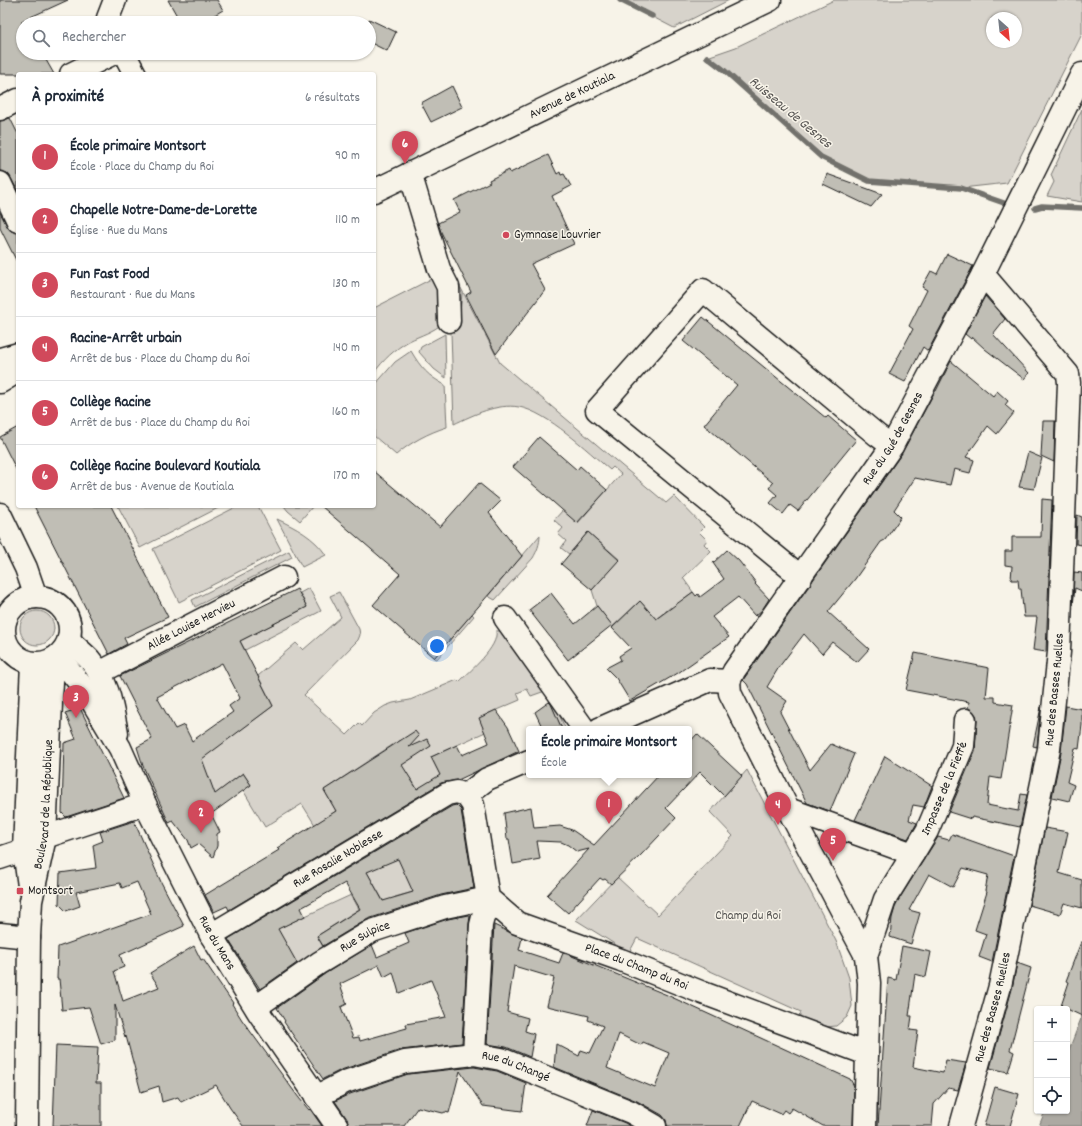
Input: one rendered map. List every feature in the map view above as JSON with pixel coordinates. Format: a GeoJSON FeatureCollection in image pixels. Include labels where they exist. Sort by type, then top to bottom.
{"type":"FeatureCollection","features":[{"type":"Feature","properties":{"kind":"street"},"geometry":{"type":"LineString","coordinates":[[109,16],[115,0]]}},
{"type":"Feature","properties":{"kind":"street","name":"Avenue de Koutiala"},"geometry":{"type":"LineString","coordinates":[[376,189],[770,0]]}},
{"type":"Feature","properties":{"kind":"street"},"geometry":{"type":"LineString","coordinates":[[75,72],[100,60]]}},
{"type":"Feature","properties":{"kind":"street"},"geometry":{"type":"LineString","coordinates":[[128,60],[134,72]]}},
{"type":"Feature","properties":{"kind":"street","name":"Rue du Gué de Gesnes"},"geometry":{"type":"LineString","coordinates":[[729,681],[734,671],[892,446],[983,274],[1082,74]]}},
{"type":"Feature","properties":{"kind":"street"},"geometry":{"type":"LineString","coordinates":[[0,108],[16,101]]}},
{"type":"Feature","properties":{"kind":"street"},"geometry":{"type":"LineString","coordinates":[[410,173],[439,269],[448,287],[449,321]]}},
{"type":"Feature","properties":{"kind":"street"},"geometry":{"type":"LineString","coordinates":[[0,183],[16,217]]}},
{"type":"Feature","properties":{"kind":"street","name":"Rue des Basses Ruelles"},"geometry":{"type":"LineString","coordinates":[[961,1126],[1000,986],[1049,750],[1059,652],[1076,384],[983,274]]}},
{"type":"Feature","properties":{"kind":"street"},"geometry":{"type":"LineString","coordinates":[[801,577],[597,410],[703,290],[892,446]]}},
{"type":"Feature","properties":{"kind":"street"},"geometry":{"type":"LineString","coordinates":[[0,359],[16,355]]}},
{"type":"Feature","properties":{"kind":"street"},"geometry":{"type":"LineString","coordinates":[[0,382],[16,372]]}},
{"type":"Feature","properties":{"kind":"street"},"geometry":{"type":"LineString","coordinates":[[0,514],[26,568],[36,597]]}},
{"type":"Feature","properties":{"kind":"street","name":"Allée Louise Hervieu"},"geometry":{"type":"LineString","coordinates":[[99,673],[284,577]]}},
{"type":"Feature","properties":{"kind":"street"},"geometry":{"type":"LineString","coordinates":[[36,597],[46,598],[56,603],[64,610],[69,619],[70,630],[53,655],[17,657],[11,651],[2,636],[4,625],[8,614],[15,605],[25,599],[36,597]]}},
{"type":"Feature","properties":{"kind":"street"},"geometry":{"type":"LineString","coordinates":[[505,618],[582,726]]}},
{"type":"Feature","properties":{"kind":"street","name":"Rue du Mans"},"geometry":{"type":"LineString","coordinates":[[53,655],[90,660],[99,673],[110,697],[120,748]]}},
{"type":"Feature","properties":{"kind":"street","name":"Rue du Mans"},"geometry":{"type":"LineString","coordinates":[[53,655],[86,691],[120,748],[145,804],[211,935],[256,1007],[337,1126]]}},
{"type":"Feature","properties":{"kind":"street","name":"Boulevard de la République"},"geometry":{"type":"LineString","coordinates":[[31,901],[45,837],[53,655]]}},
{"type":"Feature","properties":{"kind":"street","name":"Boulevard de la République"},"geometry":{"type":"LineString","coordinates":[[31,901],[24,850],[53,655]]}},
{"type":"Feature","properties":{"kind":"street"},"geometry":{"type":"LineString","coordinates":[[606,726],[710,680],[729,681],[730,693],[788,809],[866,956],[869,983],[865,1126]]}},
{"type":"Feature","properties":{"kind":"street","name":"Impasse de la Fieffé"},"geometry":{"type":"LineString","coordinates":[[913,854],[927,832],[963,746],[965,720]]}},
{"type":"Feature","properties":{"kind":"street"},"geometry":{"type":"LineString","coordinates":[[488,898],[473,804],[466,795],[487,779],[526,761]]}},
{"type":"Feature","properties":{"kind":"street","name":"Rue Rosalie Noblesse"},"geometry":{"type":"LineString","coordinates":[[211,935],[447,794],[457,792],[466,795]]}},
{"type":"Feature","properties":{"kind":"street"},"geometry":{"type":"LineString","coordinates":[[45,837],[145,804]]}},
{"type":"Feature","properties":{"kind":"street"},"geometry":{"type":"LineString","coordinates":[[788,809],[913,854],[885,899],[866,956]]}},
{"type":"Feature","properties":{"kind":"street"},"geometry":{"type":"LineString","coordinates":[[0,858],[24,850]]}},
{"type":"Feature","properties":{"kind":"street","name":"Rue Sulpice"},"geometry":{"type":"LineString","coordinates":[[256,1007],[319,963],[372,930],[445,907],[488,898]]}},
{"type":"Feature","properties":{"kind":"street","name":"Rue du Changé"},"geometry":{"type":"LineString","coordinates":[[488,898],[481,926],[474,1054],[501,1059],[631,1112],[655,1126]]}},
{"type":"Feature","properties":{"kind":"street","name":"Place du Champ du Roi"},"geometry":{"type":"LineString","coordinates":[[488,898],[517,923],[621,960],[703,993],[867,1054]]}},
{"type":"Feature","properties":{"kind":"street"},"geometry":{"type":"LineString","coordinates":[[27,1126],[29,937],[31,901]]}},
{"type":"Feature","properties":{"kind":"street"},"geometry":{"type":"LineString","coordinates":[[0,934],[29,937]]}},
{"type":"Feature","properties":{"kind":"street"},"geometry":{"type":"LineString","coordinates":[[316,1097],[345,1082],[405,1062],[474,1054]]}},
{"type":"Feature","properties":{"kind":"green space"},"geometry":{"type":"Polygon","coordinates":[[[620,0],[729,0],[674,28],[620,0]]]}},
{"type":"Feature","properties":{"kind":"green space"},"geometry":{"type":"Polygon","coordinates":[[[834,0],[1082,0],[1082,34],[1007,183],[962,188],[870,181],[822,157],[724,70],[707,57],[736,47],[834,0]]]}},
{"type":"Feature","properties":{"kind":"green space"},"geometry":{"type":"Polygon","coordinates":[[[1082,109],[1082,202],[1047,196],[1054,182],[1051,175],[1082,109]]]}},
{"type":"Feature","properties":{"kind":"green space"},"geometry":{"type":"Polygon","coordinates":[[[437,276],[443,323],[435,329],[409,341],[394,351],[376,370],[376,307],[437,276]]]}},
{"type":"Feature","properties":{"kind":"green space"},"geometry":{"type":"Polygon","coordinates":[[[460,287],[500,363],[666,503],[674,496],[704,527],[699,532],[707,540],[704,544],[711,551],[683,578],[693,592],[682,600],[678,614],[671,607],[656,619],[640,601],[612,627],[597,606],[592,590],[619,559],[588,532],[569,554],[561,548],[566,541],[558,534],[563,528],[554,520],[563,510],[578,523],[621,474],[613,467],[610,470],[567,433],[542,416],[530,410],[519,407],[511,406],[494,408],[454,424],[451,332],[460,312],[462,294],[460,287]]]}},
{"type":"Feature","properties":{"kind":"green space"},"geometry":{"type":"Polygon","coordinates":[[[445,334],[446,378],[434,369],[419,352],[421,347],[445,334]]]}},
{"type":"Feature","properties":{"kind":"green space"},"geometry":{"type":"Polygon","coordinates":[[[411,351],[425,371],[445,385],[447,427],[420,438],[396,455],[376,438],[376,384],[395,362],[411,351]]]}},
{"type":"Feature","properties":{"kind":"green space"},"geometry":{"type":"Polygon","coordinates":[[[119,508],[218,508],[140,548],[119,508]]]}},
{"type":"Feature","properties":{"kind":"green space"},"geometry":{"type":"Polygon","coordinates":[[[234,508],[259,508],[281,550],[179,602],[153,549],[234,508]]]}},
{"type":"Feature","properties":{"kind":"green space"},"geometry":{"type":"Polygon","coordinates":[[[286,508],[311,508],[300,521],[286,508]]]}},
{"type":"Feature","properties":{"kind":"green space"},"geometry":{"type":"Polygon","coordinates":[[[277,519],[310,538],[326,555],[302,567],[277,519]]]}},
{"type":"Feature","properties":{"kind":"green space"},"geometry":{"type":"Polygon","coordinates":[[[540,535],[538,547],[533,558],[495,600],[488,596],[540,535]]]}},
{"type":"Feature","properties":{"kind":"green space"},"geometry":{"type":"Polygon","coordinates":[[[289,551],[292,557],[195,607],[192,600],[289,551]]]}},
{"type":"Feature","properties":{"kind":"green space"},"geometry":{"type":"Polygon","coordinates":[[[309,588],[321,611],[245,650],[240,641],[307,607],[300,593],[309,588]]]}},
{"type":"Feature","properties":{"kind":"green space"},"geometry":{"type":"Polygon","coordinates":[[[339,592],[359,629],[360,635],[358,640],[304,695],[347,735],[359,723],[362,726],[374,713],[385,706],[410,700],[457,680],[459,682],[489,651],[496,637],[496,631],[504,631],[541,673],[564,726],[561,726],[545,691],[531,696],[527,689],[517,693],[520,700],[487,714],[494,728],[431,757],[446,786],[436,791],[430,782],[417,789],[412,780],[394,791],[385,776],[415,756],[403,738],[324,790],[336,811],[315,825],[302,804],[265,827],[243,790],[251,785],[243,773],[205,804],[176,777],[273,706],[258,676],[296,643],[303,650],[341,617],[330,596],[339,592]]]}},
{"type":"Feature","properties":{"kind":"green space"},"geometry":{"type":"Polygon","coordinates":[[[37,611],[49,616],[54,628],[49,640],[37,645],[25,640],[20,628],[25,616],[37,611]]]}},
{"type":"Feature","properties":{"kind":"green space"},"geometry":{"type":"Polygon","coordinates":[[[472,614],[474,616],[437,659],[434,658],[472,614]]]}},
{"type":"Feature","properties":{"kind":"green space","name":"Champ du Roi"},"geometry":{"type":"Polygon","coordinates":[[[747,770],[836,941],[849,978],[852,1006],[847,1017],[836,1026],[817,1028],[797,1024],[801,1012],[637,938],[629,953],[576,920],[617,877],[658,915],[733,836],[710,812],[747,770]]]}},
{"type":"Feature","properties":{"kind":"green space"},"geometry":{"type":"Polygon","coordinates":[[[424,845],[413,892],[395,897],[388,909],[359,858],[380,846],[387,858],[424,845]]]}},
{"type":"Feature","properties":{"kind":"green space"},"geometry":{"type":"Polygon","coordinates":[[[351,895],[359,909],[317,936],[327,954],[301,971],[277,929],[351,895]]]}},
{"type":"Feature","properties":{"kind":"shaded area"},"geometry":{"type":"Polygon","coordinates":[[[1082,1016],[1082,1126],[1039,1126],[1044,1114],[1070,1114],[1070,1047],[1082,1016]]]}},
{"type":"Feature","properties":{"kind":"building"},"geometry":{"type":"Polygon","coordinates":[[[0,0],[68,0],[33,16],[16,16],[16,60],[46,60],[53,72],[16,72],[16,74],[0,74],[0,0]]]}},
{"type":"Feature","properties":{"kind":"building"},"geometry":{"type":"Polygon","coordinates":[[[168,0],[217,0],[223,10],[213,16],[177,16],[168,0]]]}},
{"type":"Feature","properties":{"kind":"building"},"geometry":{"type":"Polygon","coordinates":[[[376,22],[396,32],[387,51],[376,46],[376,22]]]}},
{"type":"Feature","properties":{"kind":"building"},"geometry":{"type":"Polygon","coordinates":[[[452,86],[462,107],[431,122],[421,103],[452,86]]]}},
{"type":"Feature","properties":{"kind":"building"},"geometry":{"type":"Polygon","coordinates":[[[10,118],[16,130],[16,188],[7,173],[0,171],[0,121],[10,118]]]}},
{"type":"Feature","properties":{"kind":"building","name":"Gymnase Louvrier"},"geometry":{"type":"Polygon","coordinates":[[[548,155],[557,174],[560,172],[561,175],[564,174],[571,186],[552,196],[574,244],[531,264],[545,290],[496,354],[466,295],[471,292],[438,223],[460,212],[454,200],[490,182],[489,180],[509,170],[510,173],[548,155]]]}},
{"type":"Feature","properties":{"kind":"building"},"geometry":{"type":"Polygon","coordinates":[[[827,174],[882,194],[871,207],[823,184],[827,174]]]}},
{"type":"Feature","properties":{"kind":"building"},"geometry":{"type":"Polygon","coordinates":[[[0,212],[7,226],[11,231],[16,232],[16,260],[0,228],[0,212]]]}},
{"type":"Feature","properties":{"kind":"building"},"geometry":{"type":"Polygon","coordinates":[[[947,254],[973,266],[928,351],[923,347],[905,382],[889,374],[913,329],[909,326],[927,290],[922,287],[931,271],[937,274],[947,254]]]}},
{"type":"Feature","properties":{"kind":"building"},"geometry":{"type":"Polygon","coordinates":[[[985,296],[1005,319],[993,334],[1029,373],[1024,379],[972,337],[971,339],[965,334],[985,296]]]}},
{"type":"Feature","properties":{"kind":"building"},"geometry":{"type":"Polygon","coordinates":[[[703,317],[826,418],[828,416],[856,440],[798,511],[790,505],[783,514],[770,503],[777,495],[769,488],[773,483],[704,425],[737,385],[683,341],[703,317]]]}},
{"type":"Feature","properties":{"kind":"building"},"geometry":{"type":"Polygon","coordinates":[[[951,361],[993,396],[997,391],[1008,401],[1005,405],[1014,413],[997,434],[988,426],[966,457],[974,460],[970,473],[954,469],[950,485],[915,478],[894,510],[901,517],[885,540],[881,542],[855,579],[828,612],[869,649],[857,662],[832,642],[822,654],[804,634],[779,667],[767,687],[787,701],[780,712],[810,770],[831,744],[854,754],[830,811],[807,803],[747,684],[743,680],[902,453],[951,361]]]}},
{"type":"Feature","properties":{"kind":"building"},"geometry":{"type":"Polygon","coordinates":[[[1043,421],[1055,421],[1054,462],[1041,456],[1043,421]]]}},
{"type":"Feature","properties":{"kind":"building"},"geometry":{"type":"Polygon","coordinates":[[[16,428],[16,469],[0,437],[16,428]]]}},
{"type":"Feature","properties":{"kind":"building"},"geometry":{"type":"Polygon","coordinates":[[[539,437],[577,470],[580,466],[607,490],[577,523],[513,467],[539,437]]]}},
{"type":"Feature","properties":{"kind":"building"},"geometry":{"type":"Polygon","coordinates":[[[1028,452],[1042,458],[1034,489],[1019,487],[1028,452]]]}},
{"type":"Feature","properties":{"kind":"building"},"geometry":{"type":"Polygon","coordinates":[[[376,473],[440,527],[479,483],[501,501],[489,513],[522,556],[434,658],[373,605],[400,574],[323,508],[376,508],[376,473]]]}},
{"type":"Feature","properties":{"kind":"building"},"geometry":{"type":"Polygon","coordinates":[[[1042,499],[1052,500],[1046,652],[1033,650],[1037,617],[1024,617],[1021,589],[1019,589],[1018,580],[1011,580],[1012,566],[1005,565],[1005,551],[1012,551],[1012,537],[1041,537],[1042,499]]]}},
{"type":"Feature","properties":{"kind":"building"},"geometry":{"type":"Polygon","coordinates":[[[35,508],[112,508],[168,617],[124,638],[127,644],[109,654],[35,508]]]}},
{"type":"Feature","properties":{"kind":"building"},"geometry":{"type":"Polygon","coordinates":[[[1077,515],[1082,517],[1082,545],[1076,544],[1077,515]]]}},
{"type":"Feature","properties":{"kind":"building"},"geometry":{"type":"Polygon","coordinates":[[[588,532],[619,560],[592,590],[561,564],[588,532]]]}},
{"type":"Feature","properties":{"kind":"building"},"geometry":{"type":"Polygon","coordinates":[[[727,550],[739,561],[756,583],[755,584],[769,599],[762,610],[755,616],[738,597],[712,617],[729,637],[678,673],[630,701],[616,678],[606,668],[621,660],[619,656],[631,648],[612,628],[640,601],[656,619],[693,592],[696,596],[698,594],[700,597],[724,579],[713,563],[727,550]]]}},
{"type":"Feature","properties":{"kind":"building"},"geometry":{"type":"Polygon","coordinates":[[[1074,572],[1082,573],[1082,591],[1075,588],[1073,605],[1074,572]]]}},
{"type":"Feature","properties":{"kind":"building"},"geometry":{"type":"Polygon","coordinates":[[[297,589],[307,607],[240,641],[273,706],[202,759],[215,794],[243,773],[251,785],[211,814],[220,832],[217,834],[217,846],[213,857],[198,844],[191,848],[188,840],[173,821],[169,823],[143,766],[137,747],[152,739],[120,676],[297,589]],[[222,663],[157,697],[175,729],[184,725],[192,741],[233,712],[229,706],[240,698],[222,663]]]}},
{"type":"Feature","properties":{"kind":"building"},"geometry":{"type":"Polygon","coordinates":[[[551,593],[575,624],[597,606],[612,625],[568,660],[529,610],[551,593]]]}},
{"type":"Feature","properties":{"kind":"building"},"geometry":{"type":"Polygon","coordinates":[[[915,653],[989,668],[986,697],[995,697],[995,702],[1013,705],[1001,779],[990,777],[987,805],[1018,811],[1021,794],[1027,795],[1020,827],[972,817],[971,819],[949,812],[975,751],[976,715],[968,708],[969,702],[906,690],[915,653]]]}},
{"type":"Feature","properties":{"kind":"building"},"geometry":{"type":"Polygon","coordinates":[[[549,702],[561,726],[542,726],[535,712],[549,702]]]}},
{"type":"Feature","properties":{"kind":"building"},"geometry":{"type":"Polygon","coordinates":[[[1066,706],[1082,709],[1079,749],[1075,748],[1067,782],[1074,785],[1069,801],[1052,797],[1061,752],[1066,706]]]}},
{"type":"Feature","properties":{"kind":"building"},"geometry":{"type":"Polygon","coordinates":[[[1041,707],[1037,747],[1033,746],[1041,707]]]}},
{"type":"Feature","properties":{"kind":"building"},"geometry":{"type":"Polygon","coordinates":[[[80,708],[124,798],[66,817],[62,813],[64,743],[76,739],[65,713],[80,708]]]}},
{"type":"Feature","properties":{"kind":"building"},"geometry":{"type":"Polygon","coordinates":[[[496,710],[508,727],[519,751],[458,780],[441,783],[229,910],[227,906],[214,912],[205,895],[279,850],[277,848],[336,811],[324,790],[415,731],[419,736],[409,747],[427,739],[431,746],[402,765],[417,789],[440,775],[431,757],[457,745],[462,755],[489,743],[479,718],[496,710]]]}},
{"type":"Feature","properties":{"kind":"building"},"geometry":{"type":"Polygon","coordinates":[[[697,734],[742,776],[724,796],[700,772],[666,808],[676,818],[611,884],[605,879],[603,880],[600,878],[568,913],[547,895],[589,849],[577,852],[561,842],[537,841],[540,859],[513,864],[509,839],[507,839],[504,813],[531,807],[534,828],[560,826],[572,830],[594,845],[656,778],[692,778],[692,740],[697,734]]]}},
{"type":"Feature","properties":{"kind":"building"},"geometry":{"type":"Polygon","coordinates":[[[885,756],[932,786],[924,807],[913,805],[909,820],[917,823],[908,839],[855,820],[885,756]]]}},
{"type":"Feature","properties":{"kind":"building"},"geometry":{"type":"Polygon","coordinates":[[[456,805],[461,810],[474,888],[441,895],[368,919],[323,946],[317,936],[360,909],[345,883],[301,908],[305,916],[278,929],[297,963],[260,989],[228,939],[456,805]],[[398,859],[367,872],[383,901],[413,892],[398,859]]]}},
{"type":"Feature","properties":{"kind":"building"},"geometry":{"type":"Polygon","coordinates":[[[134,821],[161,882],[184,926],[120,955],[124,967],[114,971],[123,1001],[159,987],[150,973],[194,946],[201,960],[203,959],[233,1003],[232,1004],[242,1020],[299,1098],[309,1110],[310,1109],[322,1126],[243,1126],[216,1085],[181,1102],[178,1097],[162,1102],[159,1086],[141,1092],[126,1036],[125,1037],[115,1005],[115,1040],[101,1044],[89,1007],[62,1010],[59,979],[57,979],[58,947],[151,914],[137,882],[122,888],[120,883],[76,892],[80,906],[66,911],[59,904],[60,873],[96,868],[93,845],[103,841],[100,832],[134,821]]]}},
{"type":"Feature","properties":{"kind":"building"},"geometry":{"type":"Polygon","coordinates":[[[1045,828],[1068,832],[1059,873],[1082,880],[1082,908],[1064,903],[1060,914],[1029,905],[1045,828]]]}},
{"type":"Feature","properties":{"kind":"building"},"geometry":{"type":"Polygon","coordinates":[[[952,834],[1014,856],[992,962],[979,957],[986,934],[975,930],[987,892],[985,891],[988,875],[963,868],[953,887],[929,874],[909,910],[920,913],[911,944],[890,937],[892,918],[896,904],[938,837],[949,840],[952,834]]]}},
{"type":"Feature","properties":{"kind":"building"},"geometry":{"type":"Polygon","coordinates":[[[468,915],[470,916],[462,1043],[401,1050],[341,1070],[323,1079],[284,1022],[285,1021],[277,1008],[326,973],[372,945],[377,957],[409,943],[405,933],[448,919],[468,915]],[[379,965],[340,984],[347,1004],[341,1007],[353,1038],[359,1037],[360,1041],[407,1028],[406,1024],[446,1017],[431,980],[399,993],[393,972],[384,977],[379,965]]]}},
{"type":"Feature","properties":{"kind":"building"},"geometry":{"type":"Polygon","coordinates":[[[494,925],[522,938],[519,950],[559,963],[563,953],[567,954],[667,995],[850,1079],[854,1086],[853,1126],[823,1126],[792,1108],[788,1113],[784,1110],[781,1114],[752,1101],[740,1126],[667,1126],[666,1120],[662,1115],[637,1101],[554,1067],[556,1044],[579,1056],[581,1050],[590,1053],[603,1026],[588,1020],[589,1016],[547,1006],[554,978],[514,966],[507,1012],[528,1018],[525,1031],[534,1034],[530,1057],[506,1047],[487,1044],[494,925]],[[619,1034],[607,1068],[655,1088],[669,1053],[643,1042],[641,1045],[619,1034]]]}},
{"type":"Feature","properties":{"kind":"building"},"geometry":{"type":"Polygon","coordinates":[[[1082,942],[1082,1016],[1070,1010],[1070,1006],[1061,1006],[1069,982],[1066,981],[1082,942]]]}},
{"type":"Feature","properties":{"kind":"building"},"geometry":{"type":"Polygon","coordinates":[[[902,946],[931,952],[926,977],[915,974],[909,1016],[912,1016],[910,1030],[918,1031],[913,1067],[943,1073],[946,1060],[966,1063],[958,1090],[948,1088],[934,1104],[932,1126],[878,1126],[888,978],[896,980],[902,946]]]}},
{"type":"Feature","properties":{"kind":"building"},"geometry":{"type":"Polygon","coordinates":[[[1017,963],[1031,968],[1010,1050],[1014,1052],[1008,1072],[990,1068],[1012,989],[1017,963]]]}},
{"type":"Feature","properties":{"kind":"building"},"geometry":{"type":"Polygon","coordinates":[[[56,1045],[98,1047],[96,1083],[101,1083],[101,1126],[53,1126],[56,1045]]]}},
{"type":"Feature","properties":{"kind":"building"},"geometry":{"type":"Polygon","coordinates":[[[474,1067],[497,1071],[526,1083],[522,1111],[483,1106],[460,1071],[449,1113],[418,1107],[404,1126],[349,1126],[347,1119],[335,1101],[350,1094],[408,1074],[474,1067]]]}},
{"type":"Feature","properties":{"kind":"building"},"geometry":{"type":"Polygon","coordinates":[[[995,1087],[1019,1094],[1010,1126],[984,1126],[995,1087]]]}},
{"type":"Feature","properties":{"kind":"building"},"geometry":{"type":"Polygon","coordinates":[[[593,1110],[625,1123],[630,1126],[587,1126],[593,1110]]]}},
{"type":"Feature","properties":{"kind":"waterway","name":"Ruisseau de Gesnes"},"geometry":{"type":"LineString","coordinates":[[620,0],[652,16]]}},
{"type":"Feature","properties":{"kind":"waterway","name":"Ruisseau de Gesnes"},"geometry":{"type":"LineString","coordinates":[[707,57],[724,70],[821,157],[869,181],[961,188],[1004,203]]}},
{"type":"Feature","properties":{"kind":"waterway","name":"Ruisseau de Gesnes"},"geometry":{"type":"LineString","coordinates":[[1035,208],[1042,206],[1082,208]]}},
{"type":"Feature","properties":{"kind":"place","name":"Collège Racine Boulevard Koutiala"},"geometry":{"type":"Point","coordinates":[405,164]}},
{"type":"Feature","properties":{"kind":"place","name":"Gymnase Louvrier"},"geometry":{"type":"Point","coordinates":[506,235]}},
{"type":"Feature","properties":{"kind":"place","name":"Fun Fast Food"},"geometry":{"type":"Point","coordinates":[76,718]}},
{"type":"Feature","properties":{"kind":"place","name":"École primaire Montsort"},"geometry":{"type":"Point","coordinates":[609,824]}},
{"type":"Feature","properties":{"kind":"place","name":"Racine-Arrêt urbain"},"geometry":{"type":"Point","coordinates":[778,825]}},
{"type":"Feature","properties":{"kind":"place","name":"Chapelle Notre-Dame-de-Lorette"},"geometry":{"type":"Point","coordinates":[201,833]}},
{"type":"Feature","properties":{"kind":"place","name":"Collège Racine"},"geometry":{"type":"Point","coordinates":[833,861]}},
{"type":"Feature","properties":{"kind":"place","name":"Montsort"},"geometry":{"type":"Point","coordinates":[20,891]}}]}
